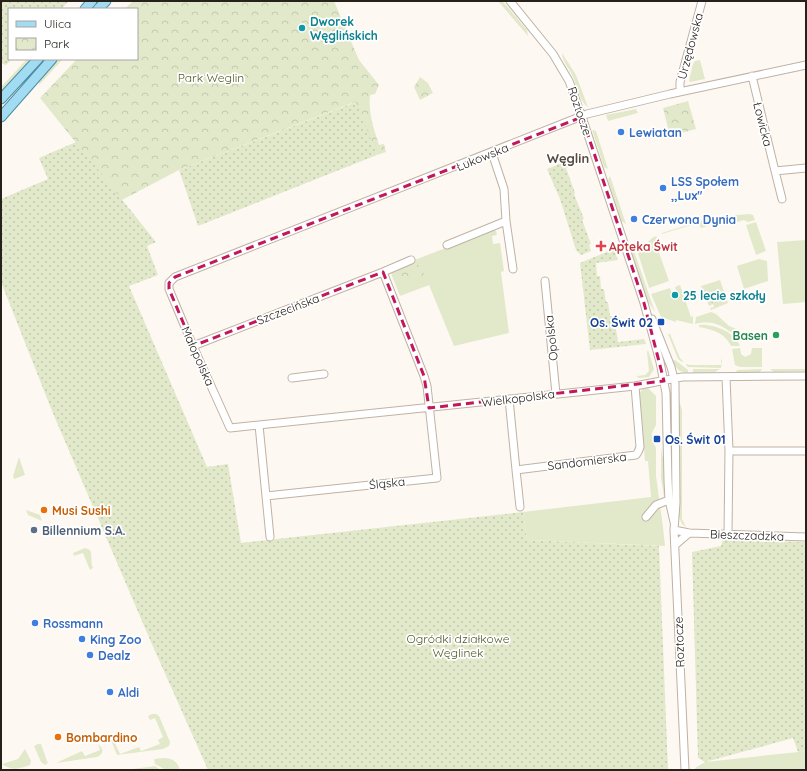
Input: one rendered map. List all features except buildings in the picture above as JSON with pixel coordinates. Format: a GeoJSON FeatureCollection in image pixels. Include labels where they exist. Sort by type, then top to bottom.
{"type":"FeatureCollection","features":[{"type":"Feature","properties":{"kind":"main road"},"geometry":{"type":"LineString","coordinates":[[1,99],[37,60]]}},
{"type":"Feature","properties":{"kind":"main road"},"geometry":{"type":"LineString","coordinates":[[1,117],[51,60]]}},
{"type":"Feature","properties":{"kind":"street","name":"Roztocze"},"geometry":{"type":"LineString","coordinates":[[510,1],[547,46],[564,71],[572,88],[644,303],[664,380],[666,398],[669,500],[674,522]]}},
{"type":"Feature","properties":{"kind":"street","name":"Urzędowska"},"geometry":{"type":"LineString","coordinates":[[680,92],[680,82],[702,1]]}},
{"type":"Feature","properties":{"kind":"street","name":"Łukowska"},"geometry":{"type":"LineString","coordinates":[[169,283],[175,277],[492,153],[587,114],[806,65]]}},
{"type":"Feature","properties":{"kind":"street","name":"Łowicka"},"geometry":{"type":"LineString","coordinates":[[752,76],[782,199]]}},
{"type":"Feature","properties":{"kind":"street"},"geometry":{"type":"LineString","coordinates":[[492,153],[504,189],[506,221],[513,269]]}},
{"type":"Feature","properties":{"kind":"street"},"geometry":{"type":"LineString","coordinates":[[775,171],[806,168]]}},
{"type":"Feature","properties":{"kind":"street"},"geometry":{"type":"LineString","coordinates":[[447,245],[506,221]]}},
{"type":"Feature","properties":{"kind":"street","name":"Szczecińska"},"geometry":{"type":"LineString","coordinates":[[193,346],[411,260]]}},
{"type":"Feature","properties":{"kind":"street"},"geometry":{"type":"LineString","coordinates":[[383,272],[424,376],[427,386],[429,408]]}},
{"type":"Feature","properties":{"kind":"street","name":"Opolska"},"geometry":{"type":"LineString","coordinates":[[545,282],[556,394]]}},
{"type":"Feature","properties":{"kind":"street","name":"Małopolska"},"geometry":{"type":"LineString","coordinates":[[169,283],[169,289],[230,428]]}},
{"type":"Feature","properties":{"kind":"street","name":"Roztocze"},"geometry":{"type":"LineString","coordinates":[[644,303],[666,352],[674,378],[676,391],[676,503],[674,530],[684,770]]}},
{"type":"Feature","properties":{"kind":"street"},"geometry":{"type":"LineString","coordinates":[[292,378],[324,374]]}},
{"type":"Feature","properties":{"kind":"street","name":"Wielkopolska"},"geometry":{"type":"LineString","coordinates":[[230,428],[635,386],[674,378],[806,376]]}},
{"type":"Feature","properties":{"kind":"street"},"geometry":{"type":"LineString","coordinates":[[726,377],[729,451],[728,534]]}},
{"type":"Feature","properties":{"kind":"street","name":"Sandomierska"},"geometry":{"type":"LineString","coordinates":[[516,470],[636,455],[640,447],[635,386]]}},
{"type":"Feature","properties":{"kind":"street"},"geometry":{"type":"LineString","coordinates":[[508,400],[520,507]]}},
{"type":"Feature","properties":{"kind":"street","name":"Śląska"},"geometry":{"type":"LineString","coordinates":[[266,496],[437,478],[429,408]]}},
{"type":"Feature","properties":{"kind":"street"},"geometry":{"type":"LineString","coordinates":[[259,425],[270,537]]}},
{"type":"Feature","properties":{"kind":"street"},"geometry":{"type":"LineString","coordinates":[[729,451],[806,451]]}},
{"type":"Feature","properties":{"kind":"street"},"geometry":{"type":"LineString","coordinates":[[646,517],[656,505],[669,500]]}},
{"type":"Feature","properties":{"kind":"street","name":"Bieszczadzka"},"geometry":{"type":"LineString","coordinates":[[674,530],[688,533],[806,537]]}},
{"type":"Feature","properties":{"kind":"street"},"geometry":{"type":"LineString","coordinates":[[675,545],[688,533]]}},
{"type":"Feature","properties":{"kind":"highlighted area"},"geometry":{"type":"Polygon","coordinates":[[[582,117],[644,303],[664,381],[429,408],[424,376],[383,272],[193,346],[169,289],[169,283],[175,277],[582,117]]]}},
{"type":"Feature","properties":{"kind":"green space"},"geometry":{"type":"Polygon","coordinates":[[[1,1],[69,1],[62,8],[8,8],[8,60],[11,60],[6,65],[1,63],[1,1]]]}},
{"type":"Feature","properties":{"kind":"green space","name":"Park Weglin"},"geometry":{"type":"Polygon","coordinates":[[[133,1],[334,1],[359,60],[379,85],[375,94],[370,95],[370,108],[379,145],[384,144],[386,152],[377,155],[355,102],[179,170],[122,200],[40,98],[76,60],[138,60],[138,8],[126,8],[133,1]]]}},
{"type":"Feature","properties":{"kind":"green space"},"geometry":{"type":"Polygon","coordinates":[[[498,1],[502,1],[506,5],[527,30],[528,36],[498,1]]]}},
{"type":"Feature","properties":{"kind":"green space"},"geometry":{"type":"Polygon","coordinates":[[[562,53],[576,75],[588,107],[580,96],[573,77],[564,61],[562,53]]]}},
{"type":"Feature","properties":{"kind":"green space"},"geometry":{"type":"Polygon","coordinates":[[[26,60],[31,60],[1,93],[1,87],[26,60]]]}},
{"type":"Feature","properties":{"kind":"green space"},"geometry":{"type":"Polygon","coordinates":[[[57,60],[62,60],[39,85],[39,80],[57,60]]]}},
{"type":"Feature","properties":{"kind":"green space"},"geometry":{"type":"Polygon","coordinates":[[[700,60],[705,79],[690,82],[693,64],[695,61],[700,60]]]}},
{"type":"Feature","properties":{"kind":"green space"},"geometry":{"type":"Polygon","coordinates":[[[420,77],[428,83],[433,93],[420,100],[414,87],[420,77]]]}},
{"type":"Feature","properties":{"kind":"green space"},"geometry":{"type":"Polygon","coordinates":[[[688,101],[696,129],[670,136],[663,108],[688,101]]]}},
{"type":"Feature","properties":{"kind":"green space"},"geometry":{"type":"Polygon","coordinates":[[[356,102],[377,155],[198,226],[179,170],[356,102]]]}},
{"type":"Feature","properties":{"kind":"green space"},"geometry":{"type":"Polygon","coordinates":[[[636,109],[638,113],[608,121],[606,115],[636,109]]]}},
{"type":"Feature","properties":{"kind":"green space"},"geometry":{"type":"Polygon","coordinates":[[[592,130],[596,131],[608,169],[604,167],[592,130]]]}},
{"type":"Feature","properties":{"kind":"green space","name":"Ogródki działkowe Węglinek"},"geometry":{"type":"Polygon","coordinates":[[[76,142],[156,242],[147,246],[158,275],[129,286],[207,467],[228,464],[241,543],[523,512],[527,540],[659,546],[668,770],[208,770],[151,642],[52,411],[1,282],[1,199],[48,179],[39,158],[76,142]]]}},
{"type":"Feature","properties":{"kind":"green space"},"geometry":{"type":"Polygon","coordinates":[[[577,157],[579,163],[566,168],[591,244],[589,245],[591,251],[581,255],[576,250],[560,199],[547,169],[577,157]]]}},
{"type":"Feature","properties":{"kind":"green space"},"geometry":{"type":"Polygon","coordinates":[[[610,176],[626,224],[621,221],[608,180],[610,176]]]}},
{"type":"Feature","properties":{"kind":"green space"},"geometry":{"type":"Polygon","coordinates":[[[749,214],[753,215],[755,220],[748,222],[744,220],[728,225],[727,220],[701,228],[698,223],[662,234],[701,221],[705,218],[749,214]]]}},
{"type":"Feature","properties":{"kind":"green space"},"geometry":{"type":"Polygon","coordinates":[[[756,222],[766,251],[756,255],[746,225],[756,222]]]}},
{"type":"Feature","properties":{"kind":"green space"},"geometry":{"type":"Polygon","coordinates":[[[492,230],[496,231],[497,235],[492,236],[493,244],[500,243],[504,271],[501,272],[509,333],[454,346],[429,285],[400,296],[390,271],[492,230]]]}},
{"type":"Feature","properties":{"kind":"green space"},"geometry":{"type":"Polygon","coordinates":[[[657,236],[655,241],[669,281],[649,288],[637,250],[657,236]]]}},
{"type":"Feature","properties":{"kind":"green space"},"geometry":{"type":"Polygon","coordinates":[[[806,240],[806,302],[783,304],[777,242],[806,240]]]}},
{"type":"Feature","properties":{"kind":"green space"},"geometry":{"type":"Polygon","coordinates":[[[614,249],[618,260],[596,263],[597,276],[600,276],[601,289],[604,289],[610,316],[612,316],[614,329],[616,329],[618,342],[644,339],[646,344],[590,350],[580,263],[614,249]]]}},
{"type":"Feature","properties":{"kind":"green space"},"geometry":{"type":"Polygon","coordinates":[[[634,251],[655,312],[647,300],[631,252],[634,251]]]}},
{"type":"Feature","properties":{"kind":"green space"},"geometry":{"type":"Polygon","coordinates":[[[759,259],[767,261],[768,281],[744,289],[737,266],[759,259]]]}},
{"type":"Feature","properties":{"kind":"green space"},"geometry":{"type":"Polygon","coordinates":[[[420,264],[425,277],[404,285],[399,272],[420,264]]]}},
{"type":"Feature","properties":{"kind":"green space"},"geometry":{"type":"Polygon","coordinates":[[[720,280],[728,303],[711,310],[710,308],[714,307],[713,304],[709,306],[701,286],[720,280]]]}},
{"type":"Feature","properties":{"kind":"green space"},"geometry":{"type":"Polygon","coordinates":[[[680,285],[691,317],[693,316],[693,324],[676,320],[676,322],[661,317],[651,294],[670,288],[674,299],[676,300],[678,297],[675,287],[680,285]]]}},
{"type":"Feature","properties":{"kind":"green space"},"geometry":{"type":"Polygon","coordinates":[[[717,285],[722,301],[711,304],[706,288],[717,285]]]}},
{"type":"Feature","properties":{"kind":"green space"},"geometry":{"type":"Polygon","coordinates":[[[711,312],[716,314],[729,326],[739,330],[740,334],[735,335],[721,326],[712,323],[695,324],[696,317],[711,312]]]}},
{"type":"Feature","properties":{"kind":"green space"},"geometry":{"type":"Polygon","coordinates":[[[699,325],[710,325],[729,333],[738,341],[740,346],[731,346],[728,341],[718,332],[699,327],[699,325]]]}},
{"type":"Feature","properties":{"kind":"green space"},"geometry":{"type":"Polygon","coordinates":[[[668,334],[670,334],[680,358],[683,361],[682,362],[678,359],[668,334]]]}},
{"type":"Feature","properties":{"kind":"green space"},"geometry":{"type":"Polygon","coordinates":[[[740,348],[741,354],[745,357],[751,354],[752,348],[762,348],[762,367],[740,367],[735,365],[732,349],[740,348]]]}},
{"type":"Feature","properties":{"kind":"green space"},"geometry":{"type":"Polygon","coordinates":[[[648,350],[654,369],[649,377],[638,378],[637,376],[645,375],[649,371],[648,350]]]}},
{"type":"Feature","properties":{"kind":"green space"},"geometry":{"type":"Polygon","coordinates":[[[721,359],[722,360],[721,368],[688,367],[686,365],[721,365],[721,359]]]}},
{"type":"Feature","properties":{"kind":"green space"},"geometry":{"type":"Polygon","coordinates":[[[675,360],[688,370],[688,373],[678,370],[673,361],[675,360]]]}},
{"type":"Feature","properties":{"kind":"green space"},"geometry":{"type":"Polygon","coordinates":[[[693,369],[720,369],[715,372],[693,373],[693,369]]]}},
{"type":"Feature","properties":{"kind":"green space"},"geometry":{"type":"Polygon","coordinates":[[[762,369],[760,372],[736,372],[737,370],[762,369]]]}},
{"type":"Feature","properties":{"kind":"green space"},"geometry":{"type":"Polygon","coordinates":[[[770,369],[806,369],[806,371],[774,372],[770,369]]]}},
{"type":"Feature","properties":{"kind":"green space"},"geometry":{"type":"Polygon","coordinates":[[[648,388],[656,396],[656,425],[652,433],[653,442],[656,448],[656,476],[665,546],[527,540],[523,512],[651,497],[648,461],[645,461],[639,393],[643,389],[648,388]]]}},
{"type":"Feature","properties":{"kind":"green space"},"geometry":{"type":"Polygon","coordinates":[[[679,400],[682,410],[682,519],[686,527],[682,524],[679,517],[679,400]]]}},
{"type":"Feature","properties":{"kind":"green space"},"geometry":{"type":"Polygon","coordinates":[[[661,448],[664,463],[666,494],[664,497],[661,478],[661,448]]]}},
{"type":"Feature","properties":{"kind":"green space"},"geometry":{"type":"Polygon","coordinates":[[[19,457],[25,475],[14,479],[13,476],[19,457]]]}},
{"type":"Feature","properties":{"kind":"green space"},"geometry":{"type":"Polygon","coordinates":[[[26,510],[40,515],[42,521],[28,515],[26,510]]]}},
{"type":"Feature","properties":{"kind":"green space"},"geometry":{"type":"Polygon","coordinates":[[[723,540],[806,542],[806,750],[798,752],[793,738],[705,762],[698,758],[692,552],[721,546],[723,540]]]}},
{"type":"Feature","properties":{"kind":"green space"},"geometry":{"type":"Polygon","coordinates":[[[85,548],[91,552],[93,568],[90,570],[83,553],[74,556],[73,553],[85,548]]]}},
{"type":"Feature","properties":{"kind":"green space"},"geometry":{"type":"Polygon","coordinates":[[[152,714],[159,716],[170,742],[169,746],[163,749],[117,755],[111,740],[116,737],[119,739],[114,741],[120,754],[139,747],[141,751],[160,744],[158,740],[163,737],[155,718],[150,720],[148,716],[152,714]]]}},
{"type":"Feature","properties":{"kind":"green space"},"geometry":{"type":"Polygon","coordinates":[[[41,744],[48,763],[45,765],[41,762],[34,746],[41,744]]]}},
{"type":"Feature","properties":{"kind":"green space"},"geometry":{"type":"Polygon","coordinates":[[[98,744],[102,748],[102,751],[97,757],[56,763],[82,751],[85,756],[100,750],[98,744]]]}},
{"type":"Feature","properties":{"kind":"green space"},"geometry":{"type":"Polygon","coordinates":[[[25,749],[31,761],[30,765],[16,769],[9,768],[2,764],[18,759],[25,749]]]}},
{"type":"Feature","properties":{"kind":"green space"},"geometry":{"type":"Polygon","coordinates":[[[806,750],[806,770],[696,770],[695,768],[705,762],[806,750]]]}},
{"type":"Feature","properties":{"kind":"green space"},"geometry":{"type":"Polygon","coordinates":[[[164,758],[174,761],[180,770],[166,770],[155,764],[154,759],[164,758]]]}},
{"type":"Feature","properties":{"kind":"green space"},"geometry":{"type":"Polygon","coordinates":[[[155,766],[161,770],[126,770],[155,766]]]}},
{"type":"Feature","properties":{"kind":"place","name":"Dworek Węglińskich"},"geometry":{"type":"Point","coordinates":[302,28]}},
{"type":"Feature","properties":{"kind":"place","name":"Lewiatan"},"geometry":{"type":"Point","coordinates":[621,132]}},
{"type":"Feature","properties":{"kind":"place","name":"LSS Społem ,,Lux\""},"geometry":{"type":"Point","coordinates":[663,188]}},
{"type":"Feature","properties":{"kind":"place","name":"Czerwona Dynia"},"geometry":{"type":"Point","coordinates":[634,219]}},
{"type":"Feature","properties":{"kind":"place","name":"Apteka Świt"},"geometry":{"type":"Point","coordinates":[601,246]}},
{"type":"Feature","properties":{"kind":"place","name":"25 lecie szkoły"},"geometry":{"type":"Point","coordinates":[675,295]}},
{"type":"Feature","properties":{"kind":"place","name":"Os. Świt 02"},"geometry":{"type":"Point","coordinates":[661,322]}},
{"type":"Feature","properties":{"kind":"place","name":"Basen"},"geometry":{"type":"Point","coordinates":[776,335]}},
{"type":"Feature","properties":{"kind":"place","name":"Os. Świt 01"},"geometry":{"type":"Point","coordinates":[657,439]}},
{"type":"Feature","properties":{"kind":"place","name":"Musi Sushi"},"geometry":{"type":"Point","coordinates":[44,510]}},
{"type":"Feature","properties":{"kind":"place","name":"Billennium S.A."},"geometry":{"type":"Point","coordinates":[34,530]}},
{"type":"Feature","properties":{"kind":"place","name":"Rossmann"},"geometry":{"type":"Point","coordinates":[35,623]}},
{"type":"Feature","properties":{"kind":"place","name":"King Zoo"},"geometry":{"type":"Point","coordinates":[82,639]}},
{"type":"Feature","properties":{"kind":"place","name":"Dealz"},"geometry":{"type":"Point","coordinates":[90,655]}},
{"type":"Feature","properties":{"kind":"place","name":"Aldi"},"geometry":{"type":"Point","coordinates":[110,692]}},
{"type":"Feature","properties":{"kind":"place","name":"Bombardino"},"geometry":{"type":"Point","coordinates":[58,737]}},
{"type":"Feature","properties":{"kind":"district","name":"Węglin"},"geometry":{"type":"Point","coordinates":[568,158]}}]}
